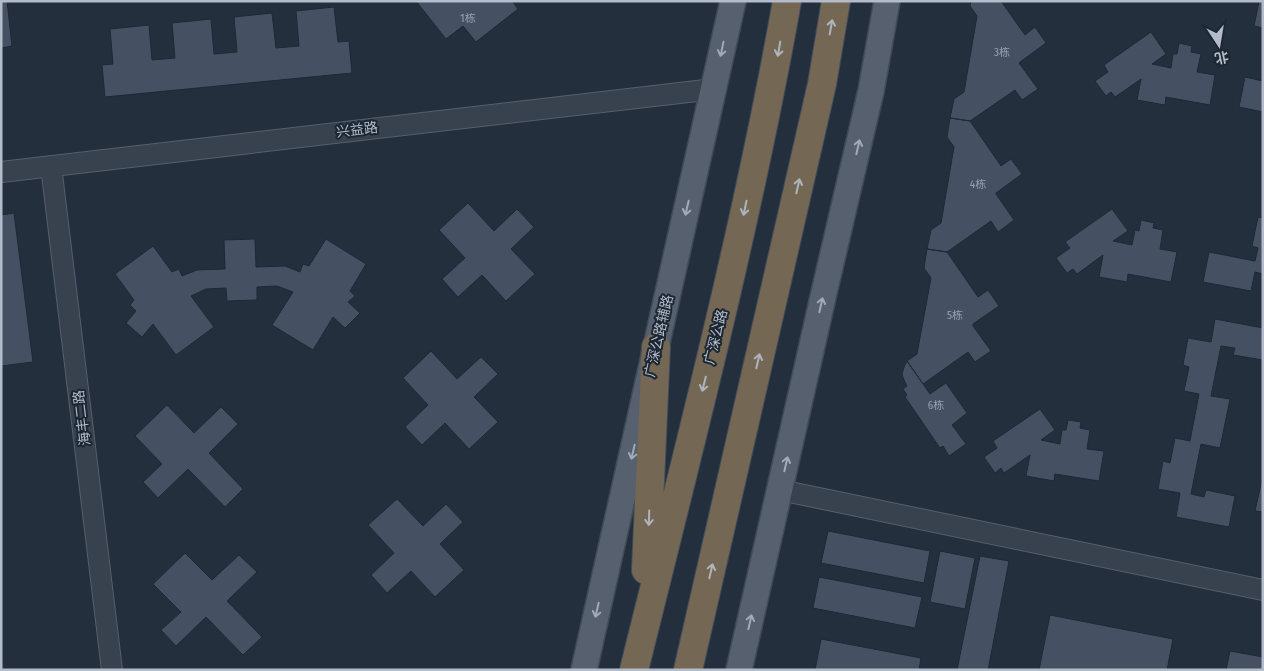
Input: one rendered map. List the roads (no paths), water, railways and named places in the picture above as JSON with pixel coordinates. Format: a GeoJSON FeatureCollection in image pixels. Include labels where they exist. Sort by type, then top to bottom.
{"type":"FeatureCollection","features":[{"type":"Feature","properties":{"kind":"highway","name":"广深公路"},"geometry":{"type":"LineString","coordinates":[[634,670],[732,269],[774,76],[787,1]]}},
{"type":"Feature","properties":{"kind":"highway"},"geometry":{"type":"LineString","coordinates":[[688,670],[822,84],[836,1]]}},
{"type":"Feature","properties":{"kind":"highway"},"geometry":{"type":"LineString","coordinates":[[644,631],[656,347]]}},
{"type":"Feature","properties":{"kind":"main road","name":"广深公路辅路"},"geometry":{"type":"LineString","coordinates":[[584,670],[733,1]]}},
{"type":"Feature","properties":{"kind":"main road"},"geometry":{"type":"LineString","coordinates":[[739,670],[871,91],[887,1]]}},
{"type":"Feature","properties":{"kind":"street","name":"兴益路"},"geometry":{"type":"LineString","coordinates":[[1,172],[714,89]]}},
{"type":"Feature","properties":{"kind":"street","name":"海丰二路"},"geometry":{"type":"LineString","coordinates":[[51,166],[112,670]]}},
{"type":"Feature","properties":{"kind":"street"},"geometry":{"type":"LineString","coordinates":[[780,490],[1263,590]]}}]}
